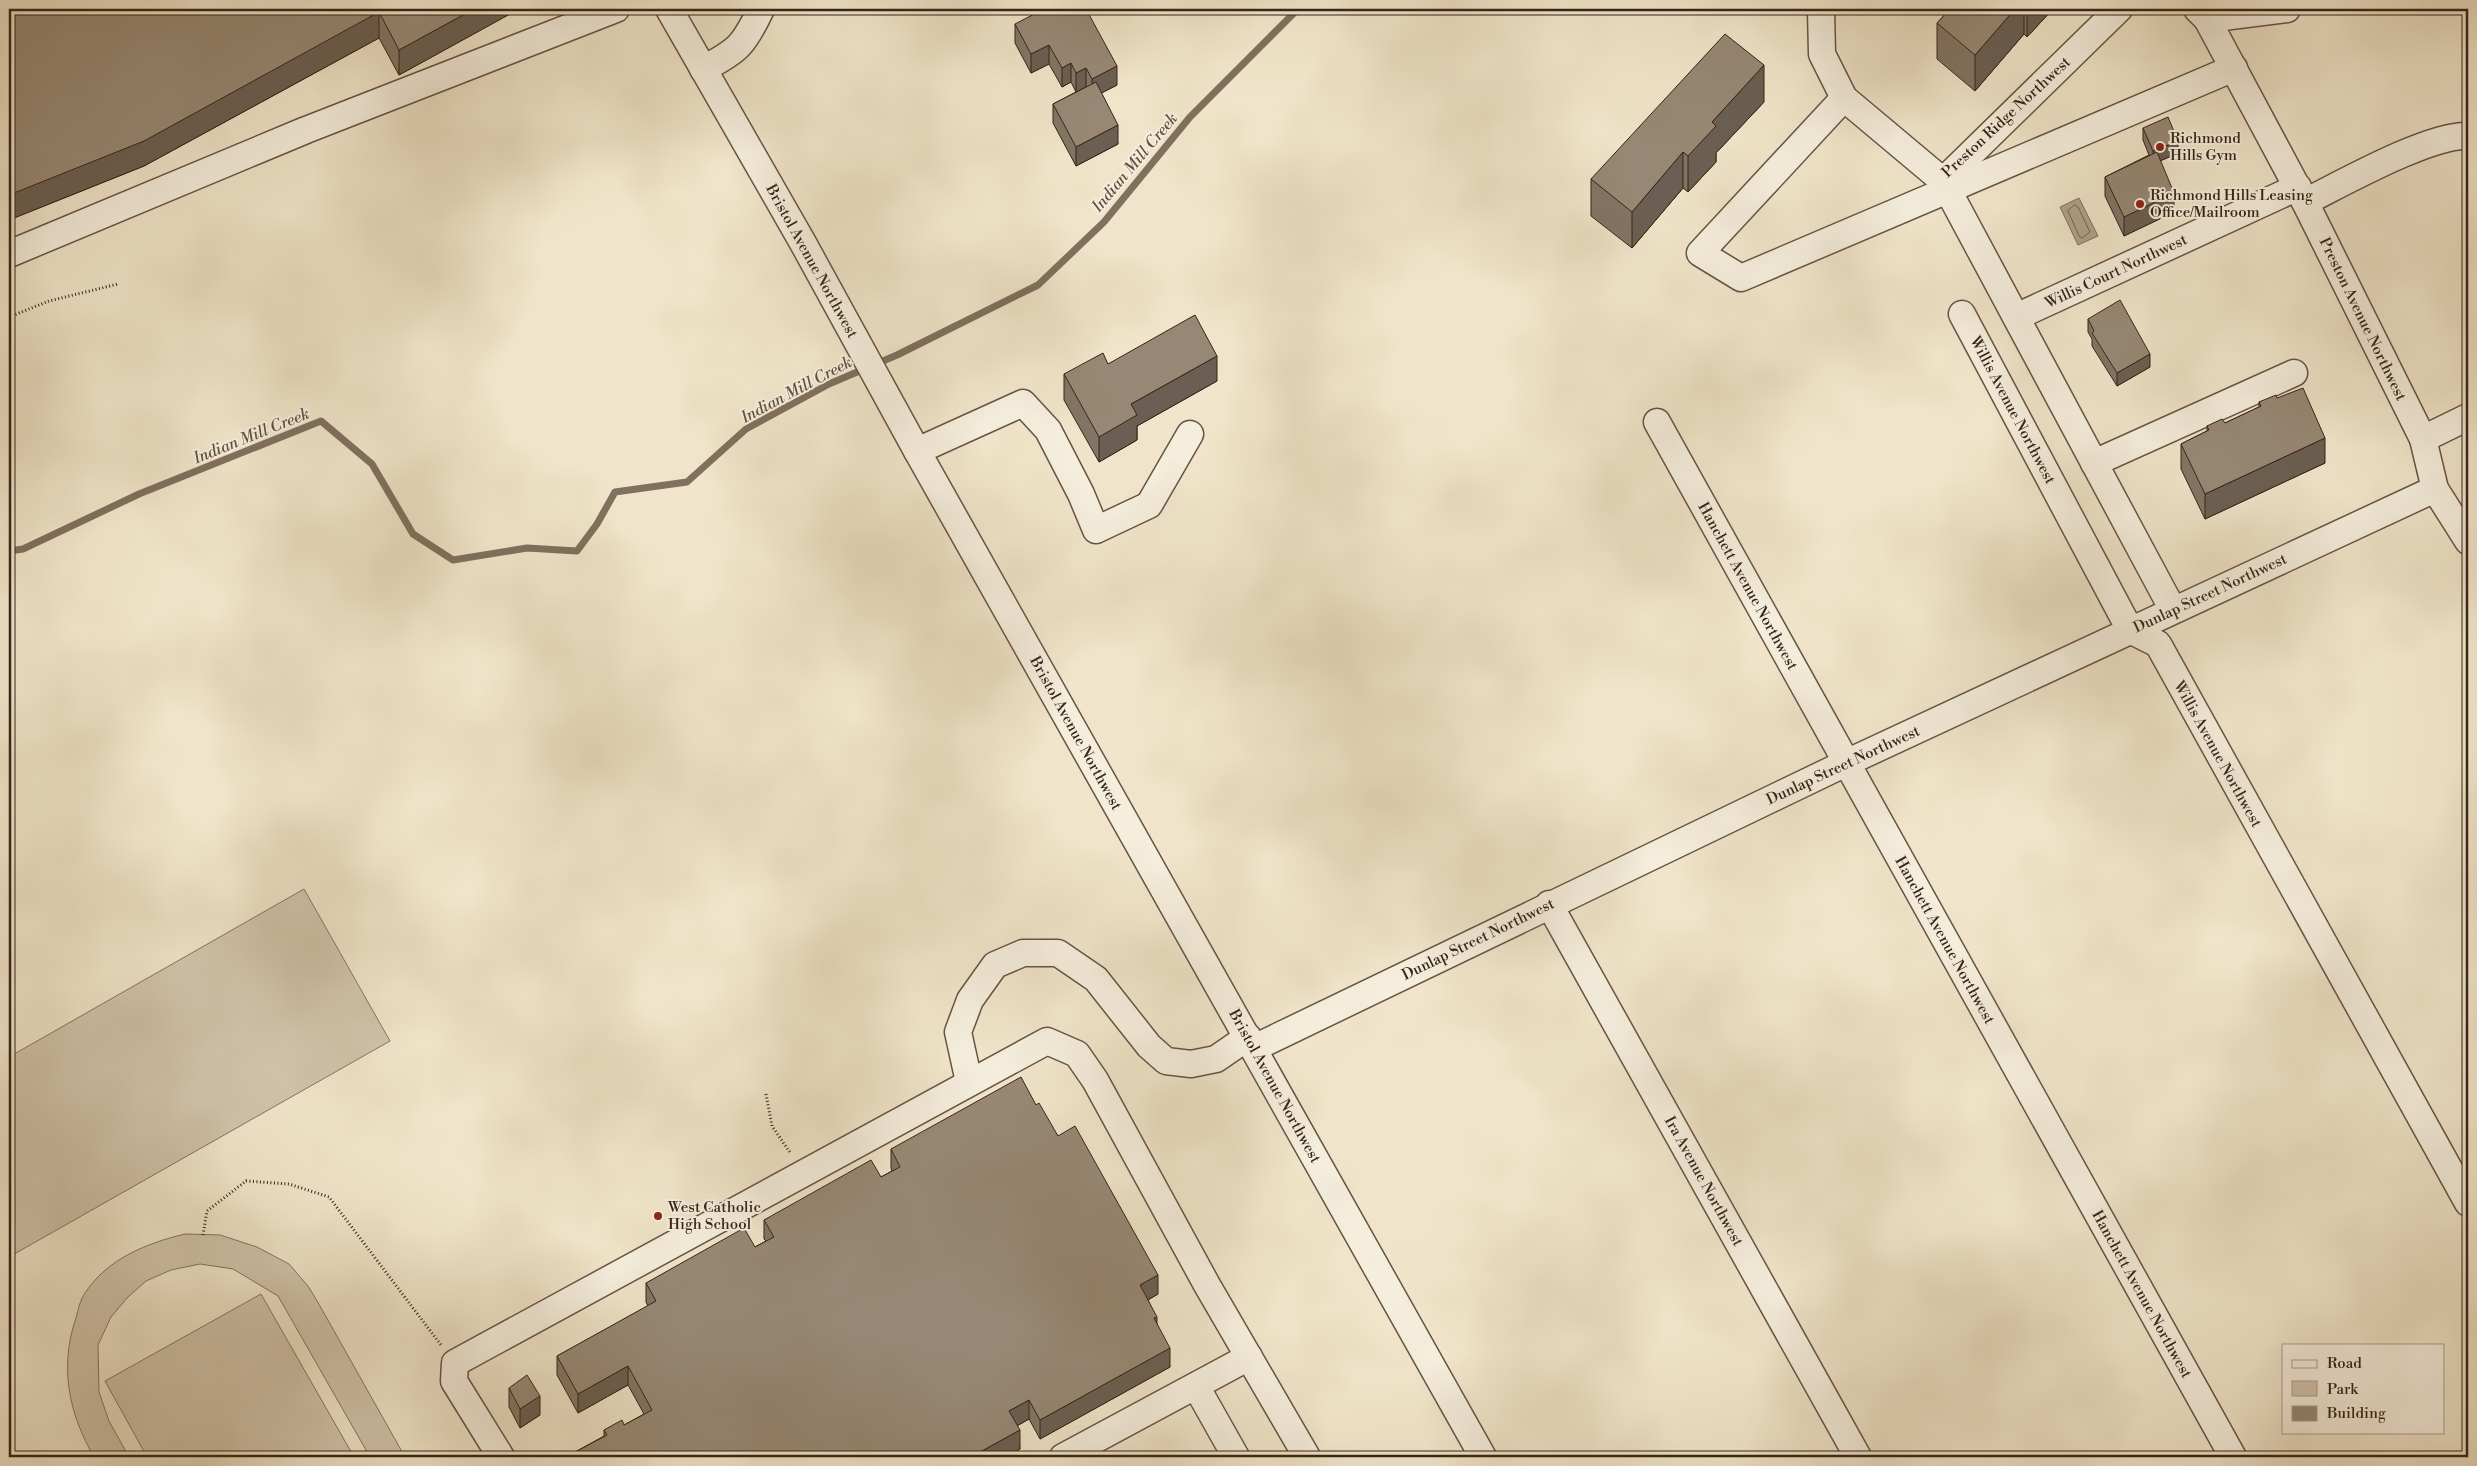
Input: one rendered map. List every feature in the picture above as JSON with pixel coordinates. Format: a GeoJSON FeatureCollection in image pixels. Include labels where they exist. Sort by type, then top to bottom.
{"type":"FeatureCollection","features":[{"type":"Feature","properties":{"kind":"street"},"geometry":{"type":"LineString","coordinates":[[9,254],[306,130],[616,9]]}},
{"type":"Feature","properties":{"kind":"street","name":"Bristol Avenue Northwest"},"geometry":{"type":"LineString","coordinates":[[669,9],[830,292],[917,451],[1482,1457]]}},
{"type":"Feature","properties":{"kind":"street"},"geometry":{"type":"LineString","coordinates":[[702,69],[727,56],[747,38],[761,9]]}},
{"type":"Feature","properties":{"kind":"street"},"geometry":{"type":"LineString","coordinates":[[1821,9],[1822,54],[1844,98],[1700,253],[1741,278],[1945,186],[2234,68]]}},
{"type":"Feature","properties":{"kind":"street","name":"Preston Ridge Northwest"},"geometry":{"type":"LineString","coordinates":[[1844,98],[1945,186],[2119,9]]}},
{"type":"Feature","properties":{"kind":"street"},"geometry":{"type":"LineString","coordinates":[[2202,14],[2287,9]]}},
{"type":"Feature","properties":{"kind":"street","name":"Preston Avenue Northwest"},"geometry":{"type":"LineString","coordinates":[[2202,14],[2234,68],[2302,194],[2423,439],[2435,489],[2468,541]]}},
{"type":"Feature","properties":{"kind":"street","name":"Willis Court Northwest"},"geometry":{"type":"LineString","coordinates":[[2016,317],[2302,194],[2427,145],[2459,135],[2468,136]]}},
{"type":"Feature","properties":{"kind":"street"},"geometry":{"type":"LineString","coordinates":[[1945,186],[2173,610]]}},
{"type":"Feature","properties":{"kind":"street","name":"Willis Avenue Northwest"},"geometry":{"type":"LineString","coordinates":[[1962,314],[2130,630],[2158,644],[2468,1203]]}},
{"type":"Feature","properties":{"kind":"street"},"geometry":{"type":"LineString","coordinates":[[2094,462],[2294,373]]}},
{"type":"Feature","properties":{"kind":"street"},"geometry":{"type":"LineString","coordinates":[[917,451],[1023,403],[1048,430],[1081,494],[1096,530],[1149,505],[1190,434]]}},
{"type":"Feature","properties":{"kind":"street"},"geometry":{"type":"LineString","coordinates":[[2423,439],[2468,417]]}},
{"type":"Feature","properties":{"kind":"street","name":"Hanchett Avenue Northwest"},"geometry":{"type":"LineString","coordinates":[[1657,422],[2233,1457]]}},
{"type":"Feature","properties":{"kind":"street","name":"Dunlap Street Northwest"},"geometry":{"type":"LineString","coordinates":[[969,1082],[958,1032],[970,1000],[995,966],[1023,953],[1058,953],[1096,979],[1149,1046],[1166,1062],[1190,1064],[1216,1058],[2435,489]]}},
{"type":"Feature","properties":{"kind":"street","name":"Ira Avenue Northwest"},"geometry":{"type":"LineString","coordinates":[[1549,904],[1858,1457]]}},
{"type":"Feature","properties":{"kind":"street"},"geometry":{"type":"LineString","coordinates":[[501,1457],[454,1381],[455,1363],[1047,1041],[1077,1054],[1095,1080],[1248,1358],[1307,1457]]}},
{"type":"Feature","properties":{"kind":"street"},"geometry":{"type":"LineString","coordinates":[[1063,1457],[1248,1358]]}},
{"type":"Feature","properties":{"kind":"street"},"geometry":{"type":"LineString","coordinates":[[1196,1386],[1236,1457]]}},
{"type":"Feature","properties":{"kind":"path"},"geometry":{"type":"LineString","coordinates":[[9,317],[49,301],[118,284]]}},
{"type":"Feature","properties":{"kind":"path"},"geometry":{"type":"LineString","coordinates":[[766,1094],[772,1126],[804,1172]]}},
{"type":"Feature","properties":{"kind":"path"},"geometry":{"type":"LineString","coordinates":[[202,1235],[207,1212],[246,1181],[289,1184],[329,1197],[455,1363]]}},
{"type":"Feature","properties":{"kind":"green space"},"geometry":{"type":"Polygon","coordinates":[[[304,889],[390,1041],[9,1257],[9,1057],[304,889]]]}},
{"type":"Feature","properties":{"kind":"green space"},"geometry":{"type":"Polygon","coordinates":[[[185,1234],[220,1235],[257,1247],[289,1264],[308,1286],[405,1457],[370,1457],[278,1296],[233,1269],[200,1264],[171,1270],[146,1281],[128,1297],[111,1317],[98,1345],[99,1392],[109,1421],[129,1457],[94,1457],[78,1424],[69,1390],[68,1354],[80,1302],[94,1281],[116,1262],[156,1242],[185,1234]]]}},
{"type":"Feature","properties":{"kind":"green space"},"geometry":{"type":"Polygon","coordinates":[[[261,1294],[354,1457],[147,1457],[105,1381],[261,1294]]]}},
{"type":"Feature","properties":{"kind":"water"},"geometry":{"type":"Polygon","coordinates":[[[2079,198],[2098,236],[2078,245],[2060,207],[2079,198]]]}},
{"type":"Feature","properties":{"kind":"building"},"geometry":{"type":"Polygon","coordinates":[[[9,9],[474,9],[399,50],[379,12],[144,141],[9,195],[9,9]]]}},
{"type":"Feature","properties":{"kind":"building"},"geometry":{"type":"Polygon","coordinates":[[[1044,9],[1086,9],[1117,66],[1092,79],[1086,68],[1076,73],[1071,63],[1062,68],[1049,45],[1031,54],[1015,24],[1044,9]]]}},
{"type":"Feature","properties":{"kind":"building"},"geometry":{"type":"Polygon","coordinates":[[[1950,9],[2015,9],[1975,55],[1937,23],[1950,9]]]}},
{"type":"Feature","properties":{"kind":"building"},"geometry":{"type":"Polygon","coordinates":[[[1725,34],[1764,65],[1712,122],[1716,126],[1688,156],[1683,152],[1632,212],[1591,179],[1725,34]]]}},
{"type":"Feature","properties":{"kind":"building"},"geometry":{"type":"Polygon","coordinates":[[[1096,82],[1118,125],[1076,147],[1053,104],[1096,82]]]}},
{"type":"Feature","properties":{"kind":"building"},"geometry":{"type":"Polygon","coordinates":[[[2168,117],[2178,141],[2153,151],[2143,128],[2168,117]]]}},
{"type":"Feature","properties":{"kind":"building"},"geometry":{"type":"Polygon","coordinates":[[[2157,152],[2174,193],[2124,217],[2105,177],[2157,152]]]}},
{"type":"Feature","properties":{"kind":"building"},"geometry":{"type":"Polygon","coordinates":[[[2120,300],[2150,354],[2117,373],[2092,333],[2094,331],[2088,319],[2120,300]]]}},
{"type":"Feature","properties":{"kind":"building"},"geometry":{"type":"Polygon","coordinates":[[[1195,315],[1217,356],[1131,404],[1137,415],[1099,437],[1064,374],[1103,353],[1108,364],[1195,315]]]}},
{"type":"Feature","properties":{"kind":"building"},"geometry":{"type":"Polygon","coordinates":[[[2303,388],[2325,438],[2205,494],[2181,444],[2209,430],[2207,426],[2222,419],[2225,423],[2261,406],[2259,402],[2276,395],[2277,398],[2303,388]]]}},
{"type":"Feature","properties":{"kind":"building","name":"West Catholic High School"},"geometry":{"type":"Polygon","coordinates":[[[1021,1077],[1036,1105],[1039,1103],[1058,1136],[1075,1126],[1158,1275],[1140,1285],[1157,1317],[1154,1318],[1170,1348],[1040,1420],[1029,1400],[1009,1411],[1020,1430],[971,1457],[566,1457],[607,1435],[604,1430],[622,1420],[624,1425],[652,1410],[628,1366],[578,1394],[557,1356],[656,1301],[646,1283],[744,1228],[755,1247],[774,1237],[764,1220],[871,1160],[881,1177],[900,1167],[891,1149],[1021,1077]]]}},
{"type":"Feature","properties":{"kind":"building"},"geometry":{"type":"Polygon","coordinates":[[[527,1375],[540,1396],[520,1409],[509,1388],[527,1375]]]}},
{"type":"Feature","properties":{"kind":"waterway","name":"Indian Mill Creek"},"geometry":{"type":"LineString","coordinates":[[9,551],[23,549],[139,494],[321,421],[372,464],[413,534],[453,560],[527,548],[577,551],[597,524],[615,492],[687,482],[746,429],[829,384],[897,355],[1038,285],[1104,222],[1190,117],[1298,9]]}},
{"type":"Feature","properties":{"kind":"place","name":"Richmond Hills Gym"},"geometry":{"type":"Point","coordinates":[2160,147]}},
{"type":"Feature","properties":{"kind":"place","name":"Richmond Hills Leasing Office/Mailroom"},"geometry":{"type":"Point","coordinates":[2140,204]}},
{"type":"Feature","properties":{"kind":"place","name":"West Catholic High School"},"geometry":{"type":"Point","coordinates":[658,1216]}}]}
